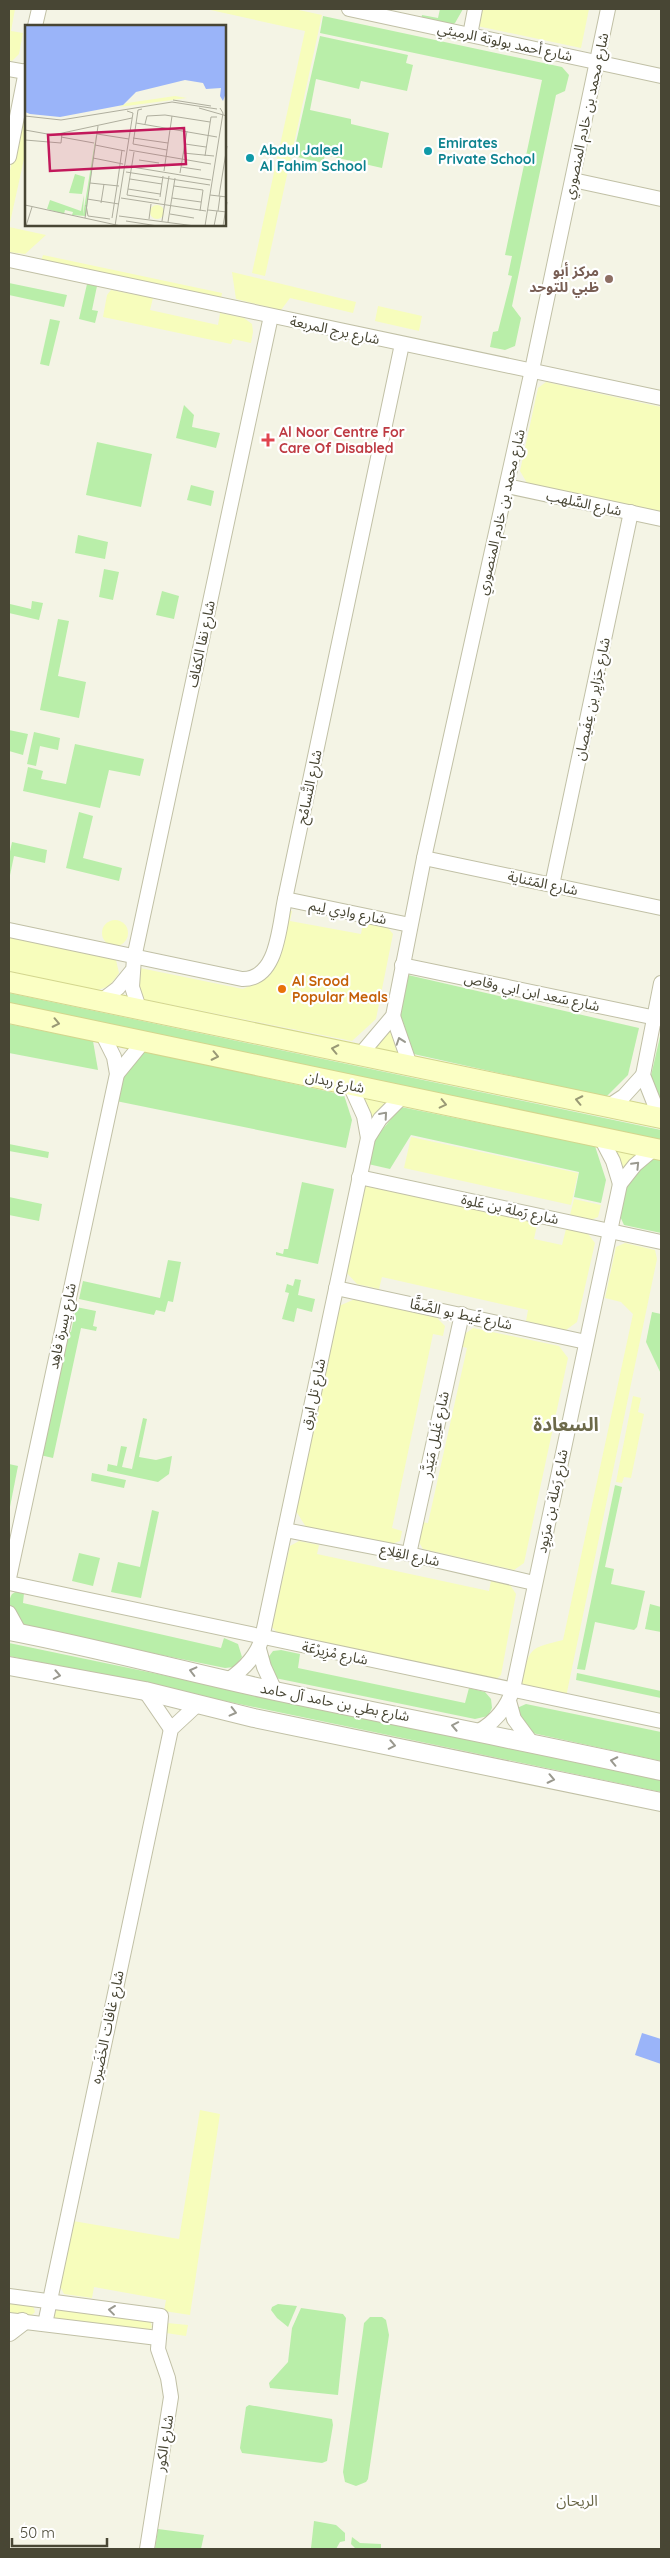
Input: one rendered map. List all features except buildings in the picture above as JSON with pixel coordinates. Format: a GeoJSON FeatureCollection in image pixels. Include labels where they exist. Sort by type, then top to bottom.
{"type":"FeatureCollection","features":[{"type":"Feature","properties":{"kind":"main road"},"geometry":{"type":"LineString","coordinates":[[9,982],[660,1118]]}},
{"type":"Feature","properties":{"kind":"main road","name":"شارع ربدان"},"geometry":{"type":"LineString","coordinates":[[9,1013],[404,1095],[602,1140],[658,1150]]}},
{"type":"Feature","properties":{"kind":"street"},"geometry":{"type":"LineString","coordinates":[[35,25],[39,9]]}},
{"type":"Feature","properties":{"kind":"street","name":"شارع أحمد بولوتة الرميثي"},"geometry":{"type":"LineString","coordinates":[[349,9],[661,76]]}},
{"type":"Feature","properties":{"kind":"street"},"geometry":{"type":"LineString","coordinates":[[470,35],[475,9]]}},
{"type":"Feature","properties":{"kind":"street","name":"شارع محمد بن خادم المنصوري"},"geometry":{"type":"LineString","coordinates":[[410,1065],[393,1016],[402,965],[573,180],[608,9]]}},
{"type":"Feature","properties":{"kind":"street"},"geometry":{"type":"LineString","coordinates":[[9,68],[25,72]]}},
{"type":"Feature","properties":{"kind":"street"},"geometry":{"type":"LineString","coordinates":[[9,157],[25,77]]}},
{"type":"Feature","properties":{"kind":"street"},"geometry":{"type":"LineString","coordinates":[[573,180],[661,199]]}},
{"type":"Feature","properties":{"kind":"street","name":"شارع برج المربعة"},"geometry":{"type":"LineString","coordinates":[[9,260],[661,398]]}},
{"type":"Feature","properties":{"kind":"street","name":"شارع نقا الكفاف"},"geometry":{"type":"LineString","coordinates":[[139,1008],[132,987],[131,972],[271,316]]}},
{"type":"Feature","properties":{"kind":"street","name":"شارع التَّسامُح"},"geometry":{"type":"LineString","coordinates":[[9,930],[134,958],[242,979],[255,977],[270,964],[402,344]]}},
{"type":"Feature","properties":{"kind":"street","name":"شارع السَّلهب"},"geometry":{"type":"LineString","coordinates":[[507,486],[661,519]]}},
{"type":"Feature","properties":{"kind":"street","name":"شارع جَزايِر بن عِفَيصان"},"geometry":{"type":"LineString","coordinates":[[552,885],[631,512]]}},
{"type":"Feature","properties":{"kind":"street","name":"شارع المَثناية"},"geometry":{"type":"LineString","coordinates":[[424,858],[661,908]]}},
{"type":"Feature","properties":{"kind":"street","name":"شارع وادِي لِيم"},"geometry":{"type":"LineString","coordinates":[[285,899],[410,925]]}},
{"type":"Feature","properties":{"kind":"street","name":"شارع سَعد ابن ابي وقاص"},"geometry":{"type":"LineString","coordinates":[[402,965],[658,1018]]}},
{"type":"Feature","properties":{"kind":"street","name":"شارع نقا الكفاف"},"geometry":{"type":"LineString","coordinates":[[101,1001],[118,988],[131,972]]}},
{"type":"Feature","properties":{"kind":"street"},"geometry":{"type":"LineString","coordinates":[[609,1106],[624,1096],[643,1075],[658,1018],[661,983]]}},
{"type":"Feature","properties":{"kind":"street"},"geometry":{"type":"LineString","coordinates":[[360,1055],[393,1016]]}},
{"type":"Feature","properties":{"kind":"street","name":"شارع يِسرة فاهِد"},"geometry":{"type":"LineString","coordinates":[[9,1578],[116,1074],[114,1056],[102,1033]]}},
{"type":"Feature","properties":{"kind":"street","name":"شارع يِسرة فاهِد"},"geometry":{"type":"LineString","coordinates":[[116,1074],[144,1041]]}},
{"type":"Feature","properties":{"kind":"street"},"geometry":{"type":"LineString","coordinates":[[643,1075],[660,1118]]}},
{"type":"Feature","properties":{"kind":"street","name":"شارع تل ابرق"},"geometry":{"type":"LineString","coordinates":[[350,1085],[364,1116],[368,1138]]}},
{"type":"Feature","properties":{"kind":"street","name":"شارع تل ابرق"},"geometry":{"type":"LineString","coordinates":[[228,1680],[248,1663],[260,1644],[368,1138],[380,1119],[404,1095]]}},
{"type":"Feature","properties":{"kind":"street","name":"شارع رَملة بن مرَيوِد"},"geometry":{"type":"LineString","coordinates":[[602,1140],[613,1161],[620,1184]]}},
{"type":"Feature","properties":{"kind":"street","name":"شارع رَملة بن مرَيوِد"},"geometry":{"type":"LineString","coordinates":[[479,1731],[493,1721],[511,1695],[620,1184],[635,1165],[658,1150]]}},
{"type":"Feature","properties":{"kind":"street","name":"شارع رَملة بن عَلوة"},"geometry":{"type":"LineString","coordinates":[[359,1177],[661,1242]]}},
{"type":"Feature","properties":{"kind":"street","name":"شارع غَيط بو الصَّقَّا"},"geometry":{"type":"LineString","coordinates":[[336,1288],[586,1342]]}},
{"type":"Feature","properties":{"kind":"street","name":"شارع غَلِيل مَيَدَّر"},"geometry":{"type":"LineString","coordinates":[[409,1554],[462,1314]]}},
{"type":"Feature","properties":{"kind":"street","name":"شارع القِلاع"},"geometry":{"type":"LineString","coordinates":[[284,1530],[409,1554],[534,1583]]}},
{"type":"Feature","properties":{"kind":"street","name":"شارع مْزِيرْعَة"},"geometry":{"type":"LineString","coordinates":[[9,1584],[260,1644],[511,1695],[661,1722]]}},
{"type":"Feature","properties":{"kind":"street"},"geometry":{"type":"LineString","coordinates":[[9,1613],[14,1632]]}},
{"type":"Feature","properties":{"kind":"street","name":"شارع بطي بن حامد آل حامد"},"geometry":{"type":"LineString","coordinates":[[14,1632],[144,1659],[275,1691],[479,1731],[661,1771]]}},
{"type":"Feature","properties":{"kind":"street"},"geometry":{"type":"LineString","coordinates":[[260,1644],[264,1666],[275,1691]]}},
{"type":"Feature","properties":{"kind":"street"},"geometry":{"type":"LineString","coordinates":[[9,1666],[145,1691],[198,1704],[661,1802]]}},
{"type":"Feature","properties":{"kind":"street"},"geometry":{"type":"LineString","coordinates":[[145,1691],[171,1729],[198,1704]]}},
{"type":"Feature","properties":{"kind":"street"},"geometry":{"type":"LineString","coordinates":[[511,1695],[514,1719],[530,1742]]}},
{"type":"Feature","properties":{"kind":"street","name":"شارع غافات الخَضَيره"},"geometry":{"type":"LineString","coordinates":[[45,2324],[171,1729]]}},
{"type":"Feature","properties":{"kind":"street","name":"شارع الكور"},"geometry":{"type":"LineString","coordinates":[[9,2296],[161,2316],[158,2338],[159,2353],[168,2378],[171,2397],[147,2549]]}},
{"type":"Feature","properties":{"kind":"street"},"geometry":{"type":"LineString","coordinates":[[13,2325],[45,2324],[158,2338]]}},
{"type":"Feature","properties":{"kind":"shaded area"},"geometry":{"type":"Polygon","coordinates":[[[440,9],[463,9],[455,23],[450,26],[421,20],[422,15],[438,18],[440,9]]]}},
{"type":"Feature","properties":{"kind":"shaded area"},"geometry":{"type":"Polygon","coordinates":[[[323,16],[562,67],[569,75],[565,91],[556,95],[512,306],[521,318],[515,346],[505,350],[490,347],[493,332],[498,331],[512,276],[508,275],[512,256],[505,255],[542,80],[320,33],[323,16]]]}},
{"type":"Feature","properties":{"kind":"shaded area"},"geometry":{"type":"Polygon","coordinates":[[[320,36],[408,55],[406,63],[413,65],[407,91],[361,81],[359,89],[316,79],[310,110],[351,119],[351,124],[389,133],[382,168],[325,155],[323,163],[293,156],[320,36]]]}},
{"type":"Feature","properties":{"kind":"shaded area"},"geometry":{"type":"Polygon","coordinates":[[[9,283],[67,295],[64,307],[9,295],[9,283]]]}},
{"type":"Feature","properties":{"kind":"shaded area"},"geometry":{"type":"Polygon","coordinates":[[[87,284],[97,286],[92,310],[98,311],[95,323],[79,319],[87,284]]]}},
{"type":"Feature","properties":{"kind":"shaded area"},"geometry":{"type":"Polygon","coordinates":[[[50,319],[60,321],[49,366],[40,364],[50,319]]]}},
{"type":"Feature","properties":{"kind":"shaded area"},"geometry":{"type":"Polygon","coordinates":[[[184,405],[194,415],[192,427],[220,433],[216,448],[176,438],[184,405]]]}},
{"type":"Feature","properties":{"kind":"shaded area"},"geometry":{"type":"Polygon","coordinates":[[[97,442],[152,454],[141,507],[86,495],[97,442]]]}},
{"type":"Feature","properties":{"kind":"shaded area"},"geometry":{"type":"Polygon","coordinates":[[[191,485],[214,491],[211,506],[187,500],[191,485]]]}},
{"type":"Feature","properties":{"kind":"shaded area"},"geometry":{"type":"Polygon","coordinates":[[[78,535],[108,542],[105,559],[75,553],[78,535]]]}},
{"type":"Feature","properties":{"kind":"shaded area"},"geometry":{"type":"Polygon","coordinates":[[[104,569],[119,572],[113,600],[99,597],[104,569]]]}},
{"type":"Feature","properties":{"kind":"shaded area"},"geometry":{"type":"Polygon","coordinates":[[[162,591],[179,596],[174,619],[156,615],[162,591]]]}},
{"type":"Feature","properties":{"kind":"shaded area"},"geometry":{"type":"Polygon","coordinates":[[[32,601],[43,603],[39,620],[9,613],[10,604],[31,609],[32,601]]]}},
{"type":"Feature","properties":{"kind":"shaded area"},"geometry":{"type":"Polygon","coordinates":[[[58,619],[69,621],[58,676],[86,682],[79,718],[40,710],[58,619]]]}},
{"type":"Feature","properties":{"kind":"shaded area"},"geometry":{"type":"Polygon","coordinates":[[[9,730],[28,734],[23,755],[9,751],[9,730]]]}},
{"type":"Feature","properties":{"kind":"shaded area"},"geometry":{"type":"Polygon","coordinates":[[[34,732],[60,738],[58,750],[40,746],[36,766],[27,764],[34,732]]]}},
{"type":"Feature","properties":{"kind":"shaded area"},"geometry":{"type":"Polygon","coordinates":[[[75,744],[144,759],[140,776],[109,770],[100,808],[23,791],[28,767],[43,771],[41,779],[66,784],[75,744]]]}},
{"type":"Feature","properties":{"kind":"shaded area"},"geometry":{"type":"Polygon","coordinates":[[[79,812],[93,816],[83,858],[122,868],[119,881],[66,868],[79,812]]]}},
{"type":"Feature","properties":{"kind":"shaded area"},"geometry":{"type":"Polygon","coordinates":[[[12,842],[47,850],[45,863],[14,856],[9,880],[9,856],[12,842]]]}},
{"type":"Feature","properties":{"kind":"shaded area"},"geometry":{"type":"Polygon","coordinates":[[[408,975],[639,1028],[628,1075],[606,1097],[409,1053],[397,1021],[408,975]]]}},
{"type":"Feature","properties":{"kind":"shaded area"},"geometry":{"type":"Polygon","coordinates":[[[9,993],[661,1130],[661,1144],[9,1007],[9,993]]]}},
{"type":"Feature","properties":{"kind":"shaded area"},"geometry":{"type":"Polygon","coordinates":[[[9,1024],[93,1041],[98,1070],[9,1053],[9,1024]]]}},
{"type":"Feature","properties":{"kind":"shaded area"},"geometry":{"type":"Polygon","coordinates":[[[661,1032],[661,1107],[648,1089],[661,1032]]]}},
{"type":"Feature","properties":{"kind":"shaded area"},"geometry":{"type":"Polygon","coordinates":[[[143,1051],[344,1095],[352,1120],[346,1148],[116,1101],[121,1075],[143,1051]]]}},
{"type":"Feature","properties":{"kind":"shaded area"},"geometry":{"type":"Polygon","coordinates":[[[401,1107],[595,1146],[606,1180],[601,1203],[574,1197],[579,1172],[411,1135],[390,1169],[368,1164],[373,1141],[401,1107]]]}},
{"type":"Feature","properties":{"kind":"shaded area"},"geometry":{"type":"Polygon","coordinates":[[[9,1144],[49,1152],[48,1158],[9,1151],[9,1144]]]}},
{"type":"Feature","properties":{"kind":"shaded area"},"geometry":{"type":"Polygon","coordinates":[[[652,1157],[661,1159],[661,1233],[624,1225],[619,1214],[627,1181],[652,1157]]]}},
{"type":"Feature","properties":{"kind":"shaded area"},"geometry":{"type":"Polygon","coordinates":[[[302,1182],[334,1189],[318,1264],[276,1255],[276,1252],[283,1254],[284,1249],[288,1249],[302,1182]]]}},
{"type":"Feature","properties":{"kind":"shaded area"},"geometry":{"type":"Polygon","coordinates":[[[9,1197],[42,1204],[39,1221],[9,1215],[9,1197]]]}},
{"type":"Feature","properties":{"kind":"shaded area"},"geometry":{"type":"Polygon","coordinates":[[[168,1260],[181,1262],[173,1302],[168,1301],[165,1312],[156,1310],[154,1315],[79,1299],[83,1281],[160,1298],[168,1260]]]}},
{"type":"Feature","properties":{"kind":"shaded area"},"geometry":{"type":"Polygon","coordinates":[[[295,1279],[301,1280],[298,1295],[315,1299],[312,1312],[297,1308],[294,1322],[282,1319],[289,1293],[285,1292],[287,1284],[293,1286],[295,1279]]]}},
{"type":"Feature","properties":{"kind":"shaded area"},"geometry":{"type":"Polygon","coordinates":[[[76,1307],[96,1311],[93,1326],[97,1327],[96,1331],[81,1328],[53,1458],[40,1455],[66,1331],[71,1332],[76,1307]]]}},
{"type":"Feature","properties":{"kind":"shaded area"},"geometry":{"type":"Polygon","coordinates":[[[652,1312],[661,1314],[661,1374],[646,1342],[652,1312]]]}},
{"type":"Feature","properties":{"kind":"shaded area"},"geometry":{"type":"Polygon","coordinates":[[[143,1418],[147,1419],[139,1457],[156,1460],[172,1456],[169,1474],[158,1482],[107,1471],[108,1464],[117,1466],[121,1446],[127,1447],[122,1467],[132,1469],[143,1418]]]}},
{"type":"Feature","properties":{"kind":"shaded area"},"geometry":{"type":"Polygon","coordinates":[[[9,1464],[18,1466],[9,1512],[9,1464]]]}},
{"type":"Feature","properties":{"kind":"shaded area"},"geometry":{"type":"Polygon","coordinates":[[[92,1473],[126,1480],[124,1488],[91,1481],[92,1473]]]}},
{"type":"Feature","properties":{"kind":"shaded area"},"geometry":{"type":"Polygon","coordinates":[[[615,1485],[622,1487],[605,1567],[614,1569],[611,1584],[645,1591],[637,1627],[634,1630],[595,1622],[585,1670],[577,1669],[615,1485]]]}},
{"type":"Feature","properties":{"kind":"shaded area"},"geometry":{"type":"Polygon","coordinates":[[[152,1510],[159,1512],[141,1598],[111,1592],[118,1562],[140,1567],[152,1510]]]}},
{"type":"Feature","properties":{"kind":"shaded area"},"geometry":{"type":"Polygon","coordinates":[[[79,1553],[100,1558],[93,1586],[72,1581],[79,1553]]]}},
{"type":"Feature","properties":{"kind":"shaded area"},"geometry":{"type":"Polygon","coordinates":[[[17,1591],[24,1593],[23,1603],[221,1648],[224,1638],[238,1644],[242,1657],[234,1667],[225,1668],[25,1627],[10,1608],[9,1603],[12,1594],[17,1591]]]}},
{"type":"Feature","properties":{"kind":"shaded area"},"geometry":{"type":"Polygon","coordinates":[[[650,1604],[661,1607],[661,1632],[645,1629],[650,1604]]]}},
{"type":"Feature","properties":{"kind":"shaded area"},"geometry":{"type":"Polygon","coordinates":[[[9,1643],[661,1779],[661,1792],[9,1656],[9,1643]]]}},
{"type":"Feature","properties":{"kind":"shaded area"},"geometry":{"type":"Polygon","coordinates":[[[281,1650],[300,1654],[298,1668],[465,1703],[469,1688],[485,1692],[491,1699],[492,1708],[488,1716],[475,1719],[275,1678],[267,1659],[273,1651],[281,1650]]]}},
{"type":"Feature","properties":{"kind":"shaded area"},"geometry":{"type":"Polygon","coordinates":[[[577,1673],[661,1691],[661,1698],[576,1680],[577,1673]]]}},
{"type":"Feature","properties":{"kind":"shaded area"},"geometry":{"type":"Polygon","coordinates":[[[526,1704],[661,1732],[661,1761],[523,1731],[517,1708],[526,1704]]]}},
{"type":"Feature","properties":{"kind":"shaded area"},"geometry":{"type":"Polygon","coordinates":[[[278,2304],[297,2306],[288,2327],[271,2310],[272,2307],[278,2304]]]}},
{"type":"Feature","properties":{"kind":"shaded area"},"geometry":{"type":"Polygon","coordinates":[[[301,2308],[343,2314],[346,2318],[338,2395],[270,2388],[269,2383],[288,2362],[292,2328],[301,2308]]]}},
{"type":"Feature","properties":{"kind":"shaded area"},"geometry":{"type":"Polygon","coordinates":[[[370,2317],[382,2317],[386,2320],[389,2335],[368,2479],[366,2482],[356,2486],[345,2482],[343,2472],[364,2323],[370,2317]]]}},
{"type":"Feature","properties":{"kind":"shaded area"},"geometry":{"type":"Polygon","coordinates":[[[249,2405],[332,2419],[333,2425],[327,2461],[322,2463],[242,2453],[240,2448],[246,2407],[249,2405]]]}},
{"type":"Feature","properties":{"kind":"shaded area"},"geometry":{"type":"Polygon","coordinates":[[[314,2521],[336,2525],[345,2533],[345,2541],[340,2542],[336,2549],[311,2548],[314,2521]]]}},
{"type":"Feature","properties":{"kind":"shaded area"},"geometry":{"type":"Polygon","coordinates":[[[158,2529],[204,2535],[201,2549],[155,2549],[158,2529]]]}},
{"type":"Feature","properties":{"kind":"shaded area"},"geometry":{"type":"Polygon","coordinates":[[[352,2537],[360,2543],[381,2544],[381,2549],[356,2549],[351,2544],[352,2537]]]}},
{"type":"Feature","properties":{"kind":"sand"},"geometry":{"type":"Polygon","coordinates":[[[9,9],[15,9],[11,31],[23,33],[19,54],[12,61],[9,60],[9,9]]]}},
{"type":"Feature","properties":{"kind":"sand"},"geometry":{"type":"Polygon","coordinates":[[[206,9],[294,9],[322,15],[265,276],[252,273],[305,31],[206,9]]]}},
{"type":"Feature","properties":{"kind":"sand"},"geometry":{"type":"Polygon","coordinates":[[[481,9],[589,9],[581,48],[477,26],[481,9]]]}},
{"type":"Feature","properties":{"kind":"sand"},"geometry":{"type":"Polygon","coordinates":[[[25,100],[25,155],[9,227],[9,175],[25,100]]]}},
{"type":"Feature","properties":{"kind":"sand"},"geometry":{"type":"Polygon","coordinates":[[[9,227],[46,235],[25,254],[9,252],[9,227]]]}},
{"type":"Feature","properties":{"kind":"sand"},"geometry":{"type":"Polygon","coordinates":[[[43,255],[222,293],[221,298],[41,261],[43,255]]]}},
{"type":"Feature","properties":{"kind":"sand"},"geometry":{"type":"Polygon","coordinates":[[[232,272],[356,302],[353,313],[290,298],[281,310],[236,299],[232,272]]]}},
{"type":"Feature","properties":{"kind":"sand"},"geometry":{"type":"Polygon","coordinates":[[[111,290],[153,298],[150,310],[218,325],[220,313],[244,318],[252,324],[251,343],[233,339],[231,344],[103,317],[107,295],[111,290]]]}},
{"type":"Feature","properties":{"kind":"sand"},"geometry":{"type":"Polygon","coordinates":[[[378,306],[422,316],[419,331],[375,321],[378,306]]]}},
{"type":"Feature","properties":{"kind":"sand"},"geometry":{"type":"Polygon","coordinates":[[[546,382],[661,407],[661,512],[527,483],[520,471],[538,388],[546,382]]]}},
{"type":"Feature","properties":{"kind":"sand"},"geometry":{"type":"Polygon","coordinates":[[[287,910],[292,911],[290,921],[361,934],[363,923],[388,928],[393,934],[376,1019],[352,1041],[143,999],[135,990],[140,968],[243,989],[270,976],[284,914],[287,910]]]}},
{"type":"Feature","properties":{"kind":"sand"},"geometry":{"type":"Polygon","coordinates":[[[115,920],[124,924],[128,933],[124,942],[115,946],[106,942],[102,933],[106,924],[115,920]]]}},
{"type":"Feature","properties":{"kind":"sand"},"geometry":{"type":"Polygon","coordinates":[[[9,937],[116,960],[119,973],[109,985],[95,990],[9,971],[9,937]]]}},
{"type":"Feature","properties":{"kind":"sand"},"geometry":{"type":"Polygon","coordinates":[[[390,1031],[397,1052],[375,1048],[390,1031]]]}},
{"type":"Feature","properties":{"kind":"sand"},"geometry":{"type":"Polygon","coordinates":[[[363,1098],[386,1104],[370,1120],[363,1098]]]}},
{"type":"Feature","properties":{"kind":"sand"},"geometry":{"type":"Polygon","coordinates":[[[411,1137],[578,1173],[571,1205],[404,1168],[411,1137]]]}},
{"type":"Feature","properties":{"kind":"sand"},"geometry":{"type":"Polygon","coordinates":[[[611,1149],[637,1155],[618,1175],[611,1149]]]}},
{"type":"Feature","properties":{"kind":"sand"},"geometry":{"type":"Polygon","coordinates":[[[369,1182],[538,1220],[534,1239],[562,1245],[566,1229],[588,1234],[595,1243],[577,1322],[566,1330],[526,1321],[528,1310],[382,1277],[379,1289],[357,1284],[345,1271],[363,1186],[369,1182]]]}},
{"type":"Feature","properties":{"kind":"sand"},"geometry":{"type":"Polygon","coordinates":[[[574,1199],[601,1205],[598,1217],[591,1220],[570,1215],[574,1199]]]}},
{"type":"Feature","properties":{"kind":"sand"},"geometry":{"type":"Polygon","coordinates":[[[625,1243],[655,1250],[657,1259],[566,1697],[528,1689],[522,1683],[532,1651],[543,1645],[563,1640],[633,1314],[621,1302],[605,1298],[616,1247],[625,1243]]]}},
{"type":"Feature","properties":{"kind":"sand"},"geometry":{"type":"Polygon","coordinates":[[[355,1299],[437,1318],[445,1326],[443,1336],[433,1334],[392,1528],[402,1531],[400,1541],[388,1545],[306,1527],[296,1511],[339,1306],[355,1299]]]}},
{"type":"Feature","properties":{"kind":"sand"},"geometry":{"type":"Polygon","coordinates":[[[473,1328],[559,1346],[568,1358],[524,1563],[514,1570],[423,1549],[417,1539],[421,1522],[428,1523],[467,1348],[460,1346],[462,1336],[473,1328]]]}},
{"type":"Feature","properties":{"kind":"sand"},"geometry":{"type":"Polygon","coordinates":[[[633,1396],[641,1398],[638,1412],[644,1414],[631,1478],[624,1477],[622,1483],[616,1482],[633,1396]]]}},
{"type":"Feature","properties":{"kind":"sand"},"geometry":{"type":"Polygon","coordinates":[[[299,1541],[319,1545],[317,1554],[489,1591],[491,1581],[510,1585],[516,1594],[501,1675],[494,1681],[280,1636],[272,1627],[290,1546],[299,1541]]]}},
{"type":"Feature","properties":{"kind":"sand"},"geometry":{"type":"Polygon","coordinates":[[[200,2110],[220,2114],[190,2315],[164,2311],[166,2300],[94,2287],[92,2298],[64,2294],[60,2286],[73,2221],[179,2239],[200,2110]]]}},
{"type":"Feature","properties":{"kind":"sand"},"geometry":{"type":"Polygon","coordinates":[[[9,2302],[33,2305],[35,2312],[31,2316],[9,2314],[9,2302]]]}},
{"type":"Feature","properties":{"kind":"sand"},"geometry":{"type":"Polygon","coordinates":[[[56,2309],[150,2320],[152,2327],[148,2331],[54,2319],[56,2309]]]}},
{"type":"Feature","properties":{"kind":"sand"},"geometry":{"type":"Polygon","coordinates":[[[167,2323],[188,2325],[186,2336],[166,2333],[167,2323]]]}},
{"type":"Feature","properties":{"kind":"water"},"geometry":{"type":"Polygon","coordinates":[[[642,2033],[661,2039],[661,2064],[635,2055],[642,2033]]]}},
{"type":"Feature","properties":{"kind":"place","name":"Emirates Private School"},"geometry":{"type":"Point","coordinates":[428,151]}},
{"type":"Feature","properties":{"kind":"place","name":"Abdul Jaleel Al Fahim School"},"geometry":{"type":"Point","coordinates":[250,158]}},
{"type":"Feature","properties":{"kind":"place","name":"مركز أبو ظبي للتوحد"},"geometry":{"type":"Point","coordinates":[609,279]}},
{"type":"Feature","properties":{"kind":"place","name":"Al Noor Centre For Care Of Disabled"},"geometry":{"type":"Point","coordinates":[268,440]}},
{"type":"Feature","properties":{"kind":"place","name":"Al Srood Popular Meals"},"geometry":{"type":"Point","coordinates":[282,989]}},
{"type":"Feature","properties":{"kind":"district","name":"السعادة"},"geometry":{"type":"Point","coordinates":[566,1424]}},
{"type":"Feature","properties":{"kind":"district","name":"الريحان"},"geometry":{"type":"Point","coordinates":[577,2500]}}]}
